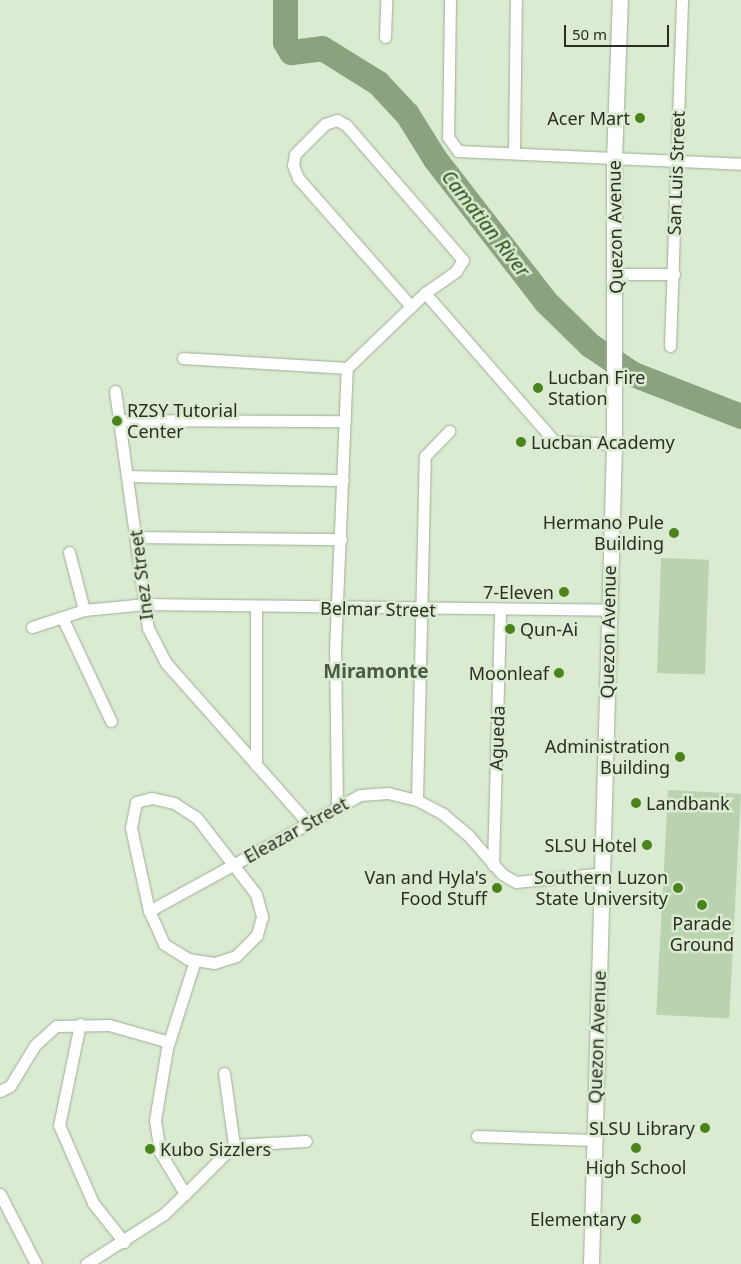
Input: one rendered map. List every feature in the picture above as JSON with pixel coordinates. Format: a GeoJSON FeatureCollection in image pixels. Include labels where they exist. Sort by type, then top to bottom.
{"type":"FeatureCollection","features":[{"type":"Feature","properties":{"kind":"main road","name":"Quezon Avenue"},"geometry":{"type":"LineString","coordinates":[[591,1264],[593,1140],[604,872],[614,444],[617,274],[614,160],[620,0]]}},
{"type":"Feature","properties":{"kind":"street"},"geometry":{"type":"LineString","coordinates":[[385,37],[386,0]]}},
{"type":"Feature","properties":{"kind":"street"},"geometry":{"type":"LineString","coordinates":[[450,0],[448,137],[458,151],[614,160],[741,164]]}},
{"type":"Feature","properties":{"kind":"street"},"geometry":{"type":"LineString","coordinates":[[514,153],[516,0]]}},
{"type":"Feature","properties":{"kind":"street","name":"San Luis Street"},"geometry":{"type":"LineString","coordinates":[[670,346],[674,274],[682,0]]}},
{"type":"Feature","properties":{"kind":"street"},"geometry":{"type":"LineString","coordinates":[[337,806],[336,609],[341,538],[347,368],[425,293],[456,271],[463,260],[346,125],[337,120],[325,124],[295,154],[293,165],[298,178],[411,306]]}},
{"type":"Feature","properties":{"kind":"street"},"geometry":{"type":"LineString","coordinates":[[617,274],[674,274]]}},
{"type":"Feature","properties":{"kind":"street"},"geometry":{"type":"LineString","coordinates":[[425,293],[554,440],[614,444]]}},
{"type":"Feature","properties":{"kind":"street"},"geometry":{"type":"LineString","coordinates":[[183,358],[347,368]]}},
{"type":"Feature","properties":{"kind":"street","name":"Inez Street"},"geometry":{"type":"LineString","coordinates":[[115,391],[122,420],[130,476],[148,628],[166,663],[307,822]]}},
{"type":"Feature","properties":{"kind":"street"},"geometry":{"type":"LineString","coordinates":[[122,420],[346,421]]}},
{"type":"Feature","properties":{"kind":"street"},"geometry":{"type":"LineString","coordinates":[[417,800],[423,611],[425,456],[449,431]]}},
{"type":"Feature","properties":{"kind":"street"},"geometry":{"type":"LineString","coordinates":[[130,476],[343,480]]}},
{"type":"Feature","properties":{"kind":"street"},"geometry":{"type":"LineString","coordinates":[[137,537],[341,538]]}},
{"type":"Feature","properties":{"kind":"street"},"geometry":{"type":"LineString","coordinates":[[68,552],[84,610]]}},
{"type":"Feature","properties":{"kind":"street","name":"Belmar Street"},"geometry":{"type":"LineString","coordinates":[[32,627],[84,610],[146,604],[423,611],[609,610]]}},
{"type":"Feature","properties":{"kind":"street"},"geometry":{"type":"LineString","coordinates":[[256,607],[256,765]]}},
{"type":"Feature","properties":{"kind":"street","name":"Agueda"},"geometry":{"type":"LineString","coordinates":[[493,865],[500,611]]}},
{"type":"Feature","properties":{"kind":"street"},"geometry":{"type":"LineString","coordinates":[[62,617],[111,721]]}},
{"type":"Feature","properties":{"kind":"street","name":"Eleazar Street"},"geometry":{"type":"LineString","coordinates":[[149,911],[307,822],[360,795],[388,793],[417,800],[468,835],[493,865],[516,882],[604,872]]}},
{"type":"Feature","properties":{"kind":"street"},"geometry":{"type":"LineString","coordinates":[[152,798],[174,803],[197,818],[235,864],[256,894],[262,917],[257,936],[236,956],[214,963],[196,960],[164,944],[149,911],[131,828],[136,802],[152,798]]}},
{"type":"Feature","properties":{"kind":"street"},"geometry":{"type":"LineString","coordinates":[[185,1194],[160,1152],[155,1120],[169,1042],[196,960]]}},
{"type":"Feature","properties":{"kind":"street"},"geometry":{"type":"LineString","coordinates":[[0,1091],[10,1086],[44,1035],[56,1026],[80,1024],[109,1025],[169,1042]]}},
{"type":"Feature","properties":{"kind":"street"},"geometry":{"type":"LineString","coordinates":[[80,1024],[59,1125],[93,1203],[124,1242]]}},
{"type":"Feature","properties":{"kind":"street"},"geometry":{"type":"LineString","coordinates":[[224,1073],[234,1144]]}},
{"type":"Feature","properties":{"kind":"street"},"geometry":{"type":"LineString","coordinates":[[477,1136],[593,1140]]}},
{"type":"Feature","properties":{"kind":"street"},"geometry":{"type":"LineString","coordinates":[[86,1264],[124,1242],[185,1194],[234,1144],[306,1141]]}},
{"type":"Feature","properties":{"kind":"street"},"geometry":{"type":"LineString","coordinates":[[0,1194],[36,1264]]}},
{"type":"Feature","properties":{"kind":"green space"},"geometry":{"type":"Polygon","coordinates":[[[661,558],[709,560],[705,675],[657,673],[661,558]]]}},
{"type":"Feature","properties":{"kind":"green space","name":"Parade Ground"},"geometry":{"type":"Polygon","coordinates":[[[668,790],[741,794],[729,1019],[656,1015],[668,790]]]}},
{"type":"Feature","properties":{"kind":"waterway","name":"Camatian River"},"geometry":{"type":"LineString","coordinates":[[285,0],[285,42],[291,52],[322,48],[378,83],[407,114],[435,159],[545,301],[590,345],[633,374],[741,416]]}},
{"type":"Feature","properties":{"kind":"place","name":"Acer Mart"},"geometry":{"type":"Point","coordinates":[640,118]}},
{"type":"Feature","properties":{"kind":"place","name":"Lucban Fire Station"},"geometry":{"type":"Point","coordinates":[538,388]}},
{"type":"Feature","properties":{"kind":"place","name":"RZSY Tutorial Center"},"geometry":{"type":"Point","coordinates":[117,421]}},
{"type":"Feature","properties":{"kind":"place","name":"Lucban Academy"},"geometry":{"type":"Point","coordinates":[521,442]}},
{"type":"Feature","properties":{"kind":"place","name":"Hermano Pule Building"},"geometry":{"type":"Point","coordinates":[674,533]}},
{"type":"Feature","properties":{"kind":"place","name":"7-Eleven"},"geometry":{"type":"Point","coordinates":[564,592]}},
{"type":"Feature","properties":{"kind":"place","name":"Qun-Ai"},"geometry":{"type":"Point","coordinates":[510,629]}},
{"type":"Feature","properties":{"kind":"place","name":"Moonleaf"},"geometry":{"type":"Point","coordinates":[559,673]}},
{"type":"Feature","properties":{"kind":"place","name":"Administration Building"},"geometry":{"type":"Point","coordinates":[680,757]}},
{"type":"Feature","properties":{"kind":"place","name":"Landbank"},"geometry":{"type":"Point","coordinates":[636,803]}},
{"type":"Feature","properties":{"kind":"place","name":"SLSU Hotel"},"geometry":{"type":"Point","coordinates":[647,845]}},
{"type":"Feature","properties":{"kind":"place","name":"Van and Hyla's Food Stuff"},"geometry":{"type":"Point","coordinates":[497,888]}},
{"type":"Feature","properties":{"kind":"place","name":"Southern Luzon State University"},"geometry":{"type":"Point","coordinates":[678,888]}},
{"type":"Feature","properties":{"kind":"place","name":"Parade Ground"},"geometry":{"type":"Point","coordinates":[702,905]}},
{"type":"Feature","properties":{"kind":"place","name":"SLSU Library"},"geometry":{"type":"Point","coordinates":[705,1128]}},
{"type":"Feature","properties":{"kind":"place","name":"High School"},"geometry":{"type":"Point","coordinates":[636,1148]}},
{"type":"Feature","properties":{"kind":"place","name":"Kubo Sizzlers"},"geometry":{"type":"Point","coordinates":[150,1149]}},
{"type":"Feature","properties":{"kind":"place","name":"Elementary"},"geometry":{"type":"Point","coordinates":[636,1219]}},
{"type":"Feature","properties":{"kind":"district","name":"Miramonte"},"geometry":{"type":"Point","coordinates":[376,672]}}]}
